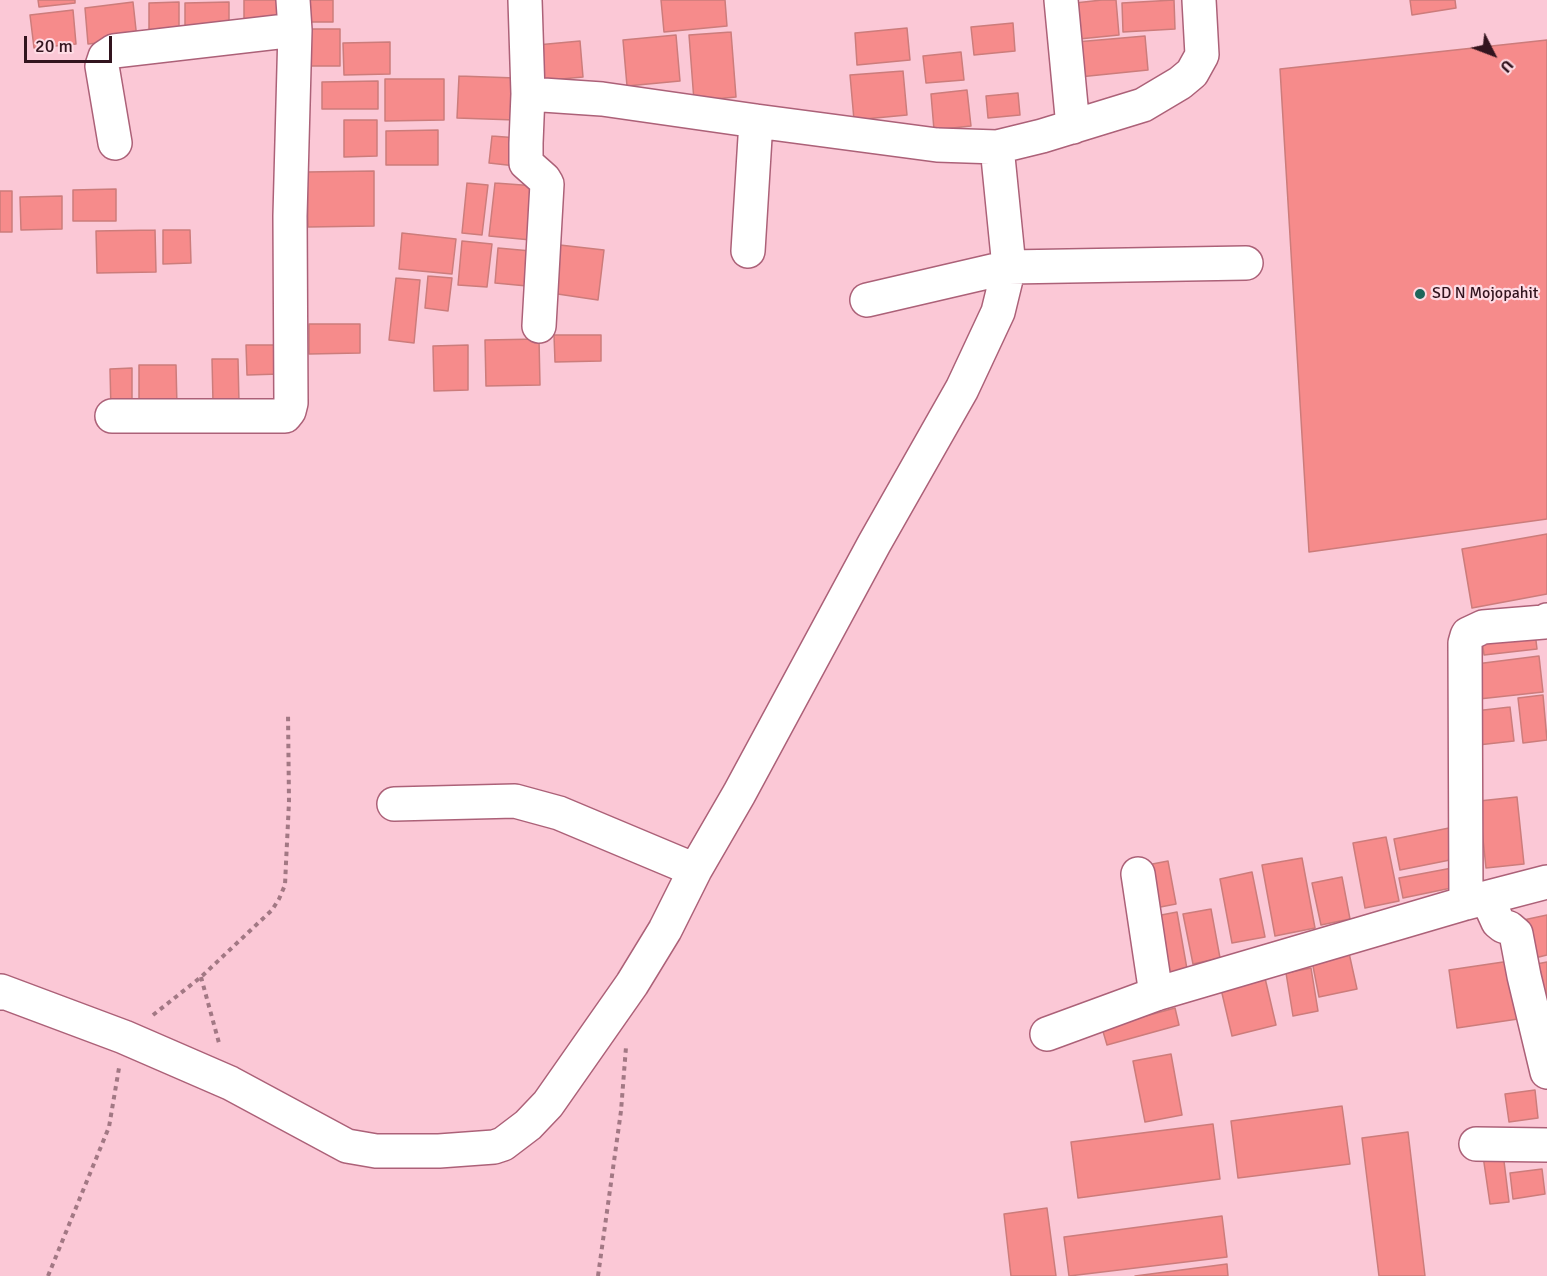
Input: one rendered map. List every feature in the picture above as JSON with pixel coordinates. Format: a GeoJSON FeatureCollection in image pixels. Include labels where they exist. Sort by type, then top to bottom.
{"type":"FeatureCollection","features":[{"type":"Feature","properties":{"kind":"street"},"geometry":{"type":"LineString","coordinates":[[525,0],[528,94],[526,163],[547,184],[539,326]]}},
{"type":"Feature","properties":{"kind":"street"},"geometry":{"type":"LineString","coordinates":[[1061,0],[1073,127]]}},
{"type":"Feature","properties":{"kind":"street"},"geometry":{"type":"LineString","coordinates":[[528,94],[602,99],[937,145],[997,147],[1042,136],[1143,105],[1180,83],[1192,73],[1202,55],[1199,0]]}},
{"type":"Feature","properties":{"kind":"street"},"geometry":{"type":"LineString","coordinates":[[112,416],[285,416],[289,411],[291,403],[290,216],[294,15],[114,51],[105,57],[102,66],[115,143]]}},
{"type":"Feature","properties":{"kind":"street"},"geometry":{"type":"LineString","coordinates":[[748,251],[756,121]]}},
{"type":"Feature","properties":{"kind":"street"},"geometry":{"type":"LineString","coordinates":[[0,991],[124,1036],[230,1083],[347,1146],[376,1151],[439,1151],[494,1147],[503,1144],[528,1125],[548,1104],[632,984],[665,930],[695,870],[962,389],[998,312],[1009,267],[997,147]]}},
{"type":"Feature","properties":{"kind":"street"},"geometry":{"type":"LineString","coordinates":[[867,300],[1009,267],[1246,263]]}},
{"type":"Feature","properties":{"kind":"street"},"geometry":{"type":"LineString","coordinates":[[1478,900],[1465,643],[1468,634],[1483,627],[1547,620]]}},
{"type":"Feature","properties":{"kind":"street"},"geometry":{"type":"LineString","coordinates":[[394,804],[515,801],[558,813],[695,870]]}},
{"type":"Feature","properties":{"kind":"street"},"geometry":{"type":"LineString","coordinates":[[1138,874],[1156,994]]}},
{"type":"Feature","properties":{"kind":"street"},"geometry":{"type":"LineString","coordinates":[[1047,1034],[1156,994],[1547,882]]}},
{"type":"Feature","properties":{"kind":"street"},"geometry":{"type":"LineString","coordinates":[[1478,900],[1493,911],[1498,922],[1516,934],[1547,1072]]}},
{"type":"Feature","properties":{"kind":"street"},"geometry":{"type":"LineString","coordinates":[[1476,1144],[1547,1145]]}},
{"type":"Feature","properties":{"kind":"path"},"geometry":{"type":"LineString","coordinates":[[48,1276],[110,1127],[124,1036],[201,977],[272,910],[285,885],[289,802],[288,713]]}},
{"type":"Feature","properties":{"kind":"path"},"geometry":{"type":"LineString","coordinates":[[201,977],[230,1083]]}},
{"type":"Feature","properties":{"kind":"path"},"geometry":{"type":"LineString","coordinates":[[598,1276],[621,1111],[627,1041]]}},
{"type":"Feature","properties":{"kind":"building"},"geometry":{"type":"Polygon","coordinates":[[[38,0],[75,0],[75,3],[39,7],[38,0]]]}},
{"type":"Feature","properties":{"kind":"building"},"geometry":{"type":"Polygon","coordinates":[[[244,0],[281,0],[281,25],[244,25],[244,0]]]}},
{"type":"Feature","properties":{"kind":"building"},"geometry":{"type":"Polygon","coordinates":[[[303,0],[333,0],[333,22],[303,22],[303,0]]]}},
{"type":"Feature","properties":{"kind":"building"},"geometry":{"type":"Polygon","coordinates":[[[661,0],[725,0],[727,26],[664,32],[661,0]]]}},
{"type":"Feature","properties":{"kind":"building"},"geometry":{"type":"Polygon","coordinates":[[[1116,0],[1119,35],[1069,40],[1066,4],[1116,0]]]}},
{"type":"Feature","properties":{"kind":"building"},"geometry":{"type":"Polygon","coordinates":[[[1174,0],[1175,29],[1123,32],[1122,3],[1174,0]]]}},
{"type":"Feature","properties":{"kind":"building"},"geometry":{"type":"Polygon","coordinates":[[[1410,0],[1455,0],[1456,8],[1412,15],[1410,0]]]}},
{"type":"Feature","properties":{"kind":"building"},"geometry":{"type":"Polygon","coordinates":[[[133,2],[137,39],[88,44],[85,8],[133,2]]]}},
{"type":"Feature","properties":{"kind":"building"},"geometry":{"type":"Polygon","coordinates":[[[179,2],[179,34],[149,34],[149,3],[179,2]]]}},
{"type":"Feature","properties":{"kind":"building"},"geometry":{"type":"Polygon","coordinates":[[[229,2],[229,30],[185,31],[185,3],[229,2]]]}},
{"type":"Feature","properties":{"kind":"building"},"geometry":{"type":"Polygon","coordinates":[[[73,10],[76,44],[34,48],[30,15],[73,10]]]}},
{"type":"Feature","properties":{"kind":"building"},"geometry":{"type":"Polygon","coordinates":[[[1013,23],[1015,51],[974,55],[971,27],[1013,23]]]}},
{"type":"Feature","properties":{"kind":"building"},"geometry":{"type":"Polygon","coordinates":[[[907,28],[910,60],[857,65],[855,33],[907,28]]]}},
{"type":"Feature","properties":{"kind":"building"},"geometry":{"type":"Polygon","coordinates":[[[308,29],[340,29],[340,66],[308,66],[308,29]]]}},
{"type":"Feature","properties":{"kind":"building"},"geometry":{"type":"Polygon","coordinates":[[[731,32],[736,97],[694,101],[689,35],[731,32]]]}},
{"type":"Feature","properties":{"kind":"building"},"geometry":{"type":"Polygon","coordinates":[[[676,35],[680,81],[627,86],[623,40],[676,35]]]}},
{"type":"Feature","properties":{"kind":"building"},"geometry":{"type":"Polygon","coordinates":[[[1145,36],[1148,70],[1079,77],[1076,42],[1145,36]]]}},
{"type":"Feature","properties":{"kind":"building","name":"SD N Mojopahit"},"geometry":{"type":"Polygon","coordinates":[[[1547,40],[1547,519],[1309,552],[1280,69],[1547,40]]]}},
{"type":"Feature","properties":{"kind":"building"},"geometry":{"type":"Polygon","coordinates":[[[580,41],[583,77],[540,81],[537,45],[580,41]]]}},
{"type":"Feature","properties":{"kind":"building"},"geometry":{"type":"Polygon","coordinates":[[[390,42],[390,74],[344,75],[343,43],[390,42]]]}},
{"type":"Feature","properties":{"kind":"building"},"geometry":{"type":"Polygon","coordinates":[[[961,52],[964,80],[926,83],[923,56],[961,52]]]}},
{"type":"Feature","properties":{"kind":"building"},"geometry":{"type":"Polygon","coordinates":[[[903,71],[907,115],[854,120],[850,75],[903,71]]]}},
{"type":"Feature","properties":{"kind":"building"},"geometry":{"type":"Polygon","coordinates":[[[459,76],[516,78],[515,120],[457,118],[459,76]]]}},
{"type":"Feature","properties":{"kind":"building"},"geometry":{"type":"Polygon","coordinates":[[[385,79],[444,79],[444,120],[385,121],[385,79]]]}},
{"type":"Feature","properties":{"kind":"building"},"geometry":{"type":"Polygon","coordinates":[[[378,81],[378,109],[322,109],[322,82],[378,81]]]}},
{"type":"Feature","properties":{"kind":"building"},"geometry":{"type":"Polygon","coordinates":[[[967,90],[971,126],[934,130],[931,94],[967,90]]]}},
{"type":"Feature","properties":{"kind":"building"},"geometry":{"type":"Polygon","coordinates":[[[1018,93],[1020,115],[988,118],[986,96],[1018,93]]]}},
{"type":"Feature","properties":{"kind":"building"},"geometry":{"type":"Polygon","coordinates":[[[344,120],[377,120],[377,156],[344,157],[344,120]]]}},
{"type":"Feature","properties":{"kind":"building"},"geometry":{"type":"Polygon","coordinates":[[[438,130],[438,165],[386,165],[386,131],[438,130]]]}},
{"type":"Feature","properties":{"kind":"building"},"geometry":{"type":"Polygon","coordinates":[[[492,136],[518,138],[516,166],[489,163],[492,136]]]}},
{"type":"Feature","properties":{"kind":"building"},"geometry":{"type":"Polygon","coordinates":[[[374,171],[374,226],[308,227],[307,172],[374,171]]]}},
{"type":"Feature","properties":{"kind":"building"},"geometry":{"type":"Polygon","coordinates":[[[467,183],[488,185],[482,235],[462,233],[467,183]]]}},
{"type":"Feature","properties":{"kind":"building"},"geometry":{"type":"Polygon","coordinates":[[[495,183],[536,186],[531,240],[489,236],[495,183]]]}},
{"type":"Feature","properties":{"kind":"building"},"geometry":{"type":"Polygon","coordinates":[[[116,189],[116,221],[73,221],[73,190],[116,189]]]}},
{"type":"Feature","properties":{"kind":"building"},"geometry":{"type":"Polygon","coordinates":[[[0,191],[12,191],[12,232],[0,232],[0,191]]]}},
{"type":"Feature","properties":{"kind":"building"},"geometry":{"type":"Polygon","coordinates":[[[62,196],[62,229],[21,230],[20,197],[62,196]]]}},
{"type":"Feature","properties":{"kind":"building"},"geometry":{"type":"Polygon","coordinates":[[[155,230],[156,272],[97,273],[96,231],[155,230]]]}},
{"type":"Feature","properties":{"kind":"building"},"geometry":{"type":"Polygon","coordinates":[[[163,230],[190,230],[191,263],[163,264],[163,230]]]}},
{"type":"Feature","properties":{"kind":"building"},"geometry":{"type":"Polygon","coordinates":[[[402,233],[456,239],[452,274],[399,269],[402,233]]]}},
{"type":"Feature","properties":{"kind":"building"},"geometry":{"type":"Polygon","coordinates":[[[462,241],[492,244],[487,287],[458,285],[462,241]]]}},
{"type":"Feature","properties":{"kind":"building"},"geometry":{"type":"Polygon","coordinates":[[[551,244],[604,250],[598,300],[544,292],[551,244]]]}},
{"type":"Feature","properties":{"kind":"building"},"geometry":{"type":"Polygon","coordinates":[[[498,248],[531,251],[527,286],[495,283],[498,248]]]}},
{"type":"Feature","properties":{"kind":"building"},"geometry":{"type":"Polygon","coordinates":[[[428,276],[452,278],[448,311],[425,308],[428,276]]]}},
{"type":"Feature","properties":{"kind":"building"},"geometry":{"type":"Polygon","coordinates":[[[396,278],[420,280],[414,343],[389,340],[396,278]]]}},
{"type":"Feature","properties":{"kind":"building"},"geometry":{"type":"Polygon","coordinates":[[[309,324],[360,324],[360,353],[309,354],[309,324]]]}},
{"type":"Feature","properties":{"kind":"building"},"geometry":{"type":"Polygon","coordinates":[[[554,335],[601,335],[601,361],[555,362],[554,335]]]}},
{"type":"Feature","properties":{"kind":"building"},"geometry":{"type":"Polygon","coordinates":[[[539,339],[540,385],[486,386],[485,340],[539,339]]]}},
{"type":"Feature","properties":{"kind":"building"},"geometry":{"type":"Polygon","coordinates":[[[246,345],[280,345],[280,374],[247,375],[246,345]]]}},
{"type":"Feature","properties":{"kind":"building"},"geometry":{"type":"Polygon","coordinates":[[[468,345],[468,390],[434,391],[433,346],[468,345]]]}},
{"type":"Feature","properties":{"kind":"building"},"geometry":{"type":"Polygon","coordinates":[[[212,359],[238,359],[239,403],[213,403],[212,359]]]}},
{"type":"Feature","properties":{"kind":"building"},"geometry":{"type":"Polygon","coordinates":[[[139,365],[176,365],[177,407],[139,408],[139,365]]]}},
{"type":"Feature","properties":{"kind":"building"},"geometry":{"type":"Polygon","coordinates":[[[132,368],[132,412],[111,412],[110,369],[132,368]]]}},
{"type":"Feature","properties":{"kind":"building"},"geometry":{"type":"Polygon","coordinates":[[[1547,534],[1547,594],[1472,608],[1462,549],[1547,534]]]}},
{"type":"Feature","properties":{"kind":"building"},"geometry":{"type":"Polygon","coordinates":[[[1534,624],[1537,649],[1484,655],[1481,631],[1534,624]]]}},
{"type":"Feature","properties":{"kind":"building"},"geometry":{"type":"Polygon","coordinates":[[[1539,656],[1543,692],[1479,699],[1476,664],[1539,656]]]}},
{"type":"Feature","properties":{"kind":"building"},"geometry":{"type":"Polygon","coordinates":[[[1543,695],[1547,740],[1523,743],[1518,698],[1543,695]]]}},
{"type":"Feature","properties":{"kind":"building"},"geometry":{"type":"Polygon","coordinates":[[[1510,707],[1514,741],[1478,745],[1475,711],[1510,707]]]}},
{"type":"Feature","properties":{"kind":"building"},"geometry":{"type":"Polygon","coordinates":[[[1517,797],[1524,864],[1486,868],[1479,801],[1517,797]]]}},
{"type":"Feature","properties":{"kind":"building"},"geometry":{"type":"Polygon","coordinates":[[[1454,827],[1460,858],[1400,870],[1394,839],[1454,827]]]}},
{"type":"Feature","properties":{"kind":"building"},"geometry":{"type":"Polygon","coordinates":[[[1386,837],[1399,901],[1365,908],[1353,843],[1386,837]]]}},
{"type":"Feature","properties":{"kind":"building"},"geometry":{"type":"Polygon","coordinates":[[[1302,858],[1315,928],[1275,936],[1262,865],[1302,858]]]}},
{"type":"Feature","properties":{"kind":"building"},"geometry":{"type":"Polygon","coordinates":[[[1168,861],[1176,904],[1150,909],[1142,866],[1168,861]]]}},
{"type":"Feature","properties":{"kind":"building"},"geometry":{"type":"Polygon","coordinates":[[[1452,868],[1456,887],[1403,898],[1399,878],[1452,868]]]}},
{"type":"Feature","properties":{"kind":"building"},"geometry":{"type":"Polygon","coordinates":[[[1252,872],[1265,937],[1232,943],[1220,879],[1252,872]]]}},
{"type":"Feature","properties":{"kind":"building"},"geometry":{"type":"Polygon","coordinates":[[[1342,877],[1350,919],[1321,925],[1312,883],[1342,877]]]}},
{"type":"Feature","properties":{"kind":"building"},"geometry":{"type":"Polygon","coordinates":[[[1211,909],[1220,958],[1193,964],[1183,914],[1211,909]]]}},
{"type":"Feature","properties":{"kind":"building"},"geometry":{"type":"Polygon","coordinates":[[[1177,912],[1187,969],[1167,974],[1156,916],[1177,912]]]}},
{"type":"Feature","properties":{"kind":"building"},"geometry":{"type":"Polygon","coordinates":[[[1547,915],[1547,955],[1523,961],[1514,922],[1547,915]]]}},
{"type":"Feature","properties":{"kind":"building"},"geometry":{"type":"Polygon","coordinates":[[[1349,953],[1357,989],[1319,997],[1312,961],[1349,953]]]}},
{"type":"Feature","properties":{"kind":"building"},"geometry":{"type":"Polygon","coordinates":[[[1510,961],[1518,1019],[1457,1028],[1449,970],[1510,961]]]}},
{"type":"Feature","properties":{"kind":"building"},"geometry":{"type":"Polygon","coordinates":[[[1547,962],[1547,999],[1532,1002],[1526,966],[1547,962]]]}},
{"type":"Feature","properties":{"kind":"building"},"geometry":{"type":"Polygon","coordinates":[[[1311,968],[1318,1011],[1293,1016],[1286,973],[1311,968]]]}},
{"type":"Feature","properties":{"kind":"building"},"geometry":{"type":"Polygon","coordinates":[[[1265,978],[1276,1025],[1232,1036],[1221,989],[1265,978]]]}},
{"type":"Feature","properties":{"kind":"building"},"geometry":{"type":"Polygon","coordinates":[[[1175,1008],[1179,1025],[1107,1045],[1102,1028],[1175,1008]]]}},
{"type":"Feature","properties":{"kind":"building"},"geometry":{"type":"Polygon","coordinates":[[[1171,1054],[1182,1115],[1145,1122],[1133,1061],[1171,1054]]]}},
{"type":"Feature","properties":{"kind":"building"},"geometry":{"type":"Polygon","coordinates":[[[1535,1090],[1538,1118],[1509,1122],[1505,1094],[1535,1090]]]}},
{"type":"Feature","properties":{"kind":"building"},"geometry":{"type":"Polygon","coordinates":[[[1342,1106],[1350,1164],[1238,1178],[1231,1121],[1342,1106]]]}},
{"type":"Feature","properties":{"kind":"building"},"geometry":{"type":"Polygon","coordinates":[[[1213,1124],[1220,1179],[1078,1198],[1071,1142],[1213,1124]]]}},
{"type":"Feature","properties":{"kind":"building"},"geometry":{"type":"Polygon","coordinates":[[[1408,1132],[1425,1276],[1379,1276],[1362,1138],[1408,1132]]]}},
{"type":"Feature","properties":{"kind":"building"},"geometry":{"type":"Polygon","coordinates":[[[1503,1153],[1509,1202],[1490,1204],[1483,1156],[1503,1153]]]}},
{"type":"Feature","properties":{"kind":"building"},"geometry":{"type":"Polygon","coordinates":[[[1542,1169],[1545,1194],[1513,1199],[1510,1173],[1542,1169]]]}},
{"type":"Feature","properties":{"kind":"building"},"geometry":{"type":"Polygon","coordinates":[[[1047,1208],[1056,1276],[1011,1276],[1004,1214],[1047,1208]]]}},
{"type":"Feature","properties":{"kind":"building"},"geometry":{"type":"Polygon","coordinates":[[[1222,1216],[1227,1257],[1069,1276],[1064,1237],[1222,1216]]]}},
{"type":"Feature","properties":{"kind":"building"},"geometry":{"type":"Polygon","coordinates":[[[1227,1264],[1228,1276],[1135,1276],[1227,1264]]]}},
{"type":"Feature","properties":{"kind":"place","name":"SD N Mojopahit"},"geometry":{"type":"Point","coordinates":[1420,294]}}]}
